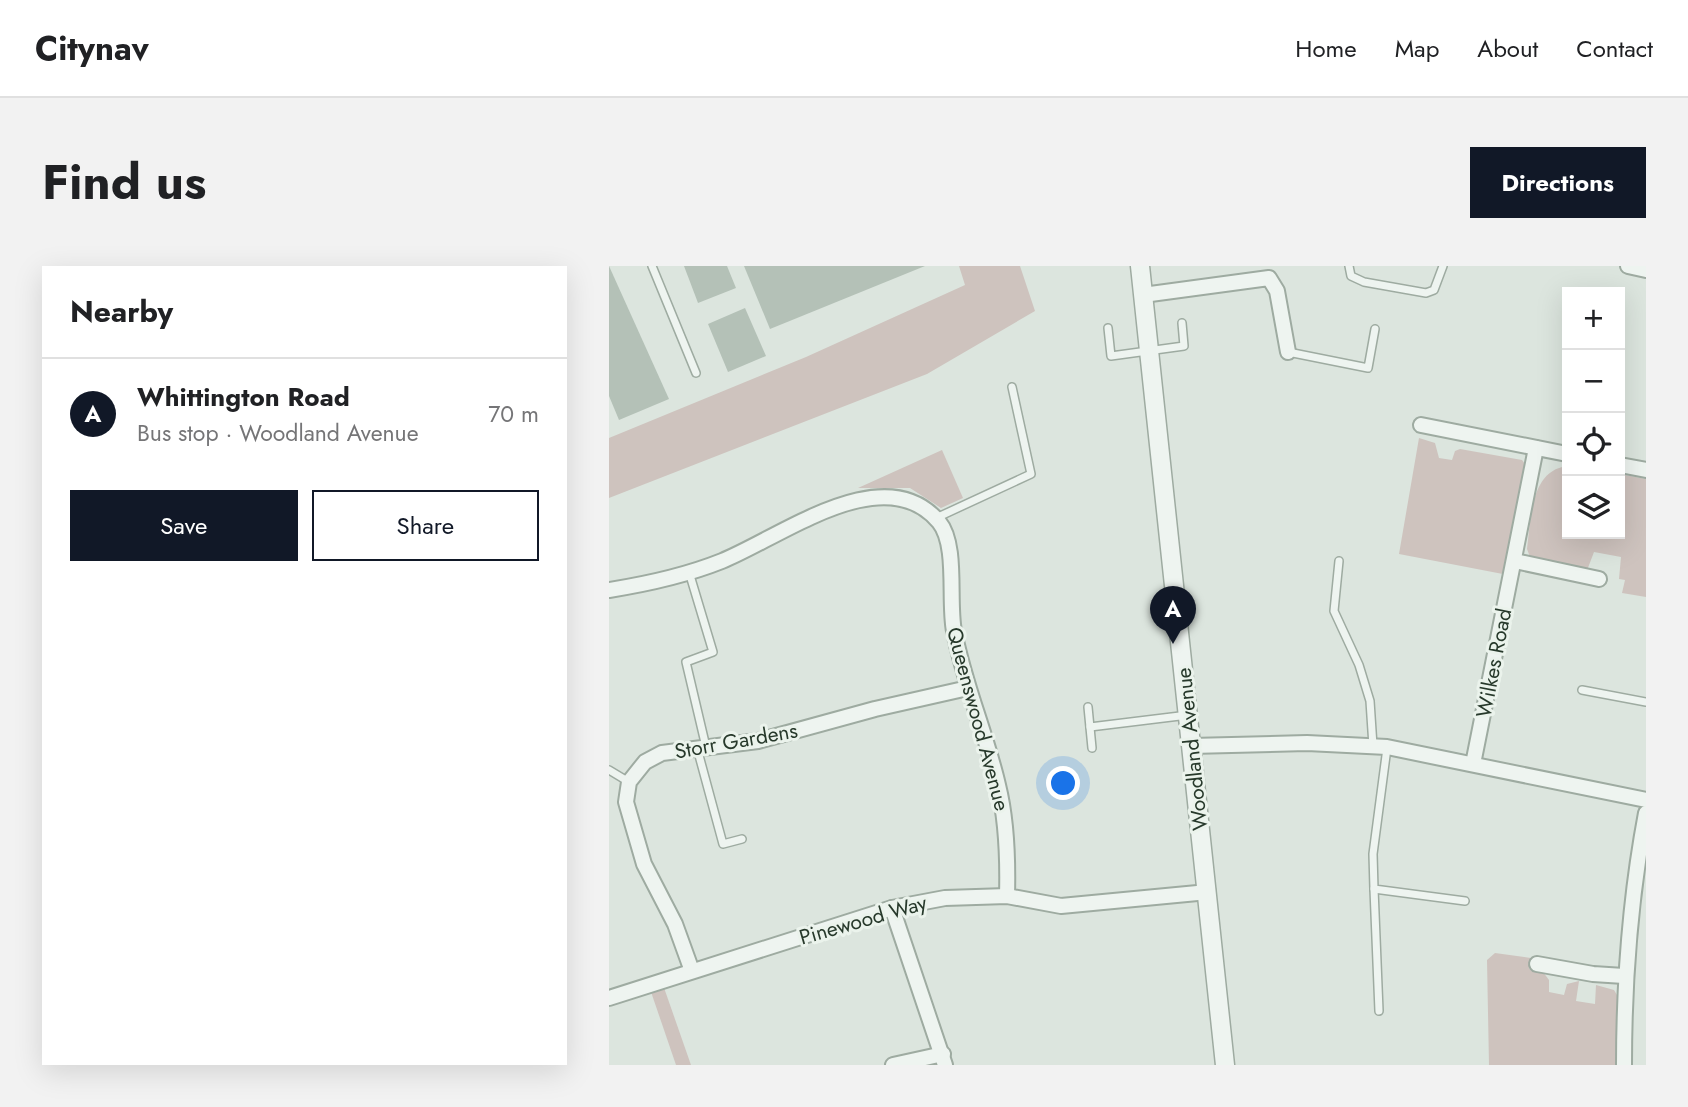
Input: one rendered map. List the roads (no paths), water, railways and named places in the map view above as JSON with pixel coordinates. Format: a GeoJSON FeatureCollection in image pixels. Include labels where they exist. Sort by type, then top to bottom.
{"type":"FeatureCollection","features":[{"type":"Feature","properties":{"kind":"street","name":"Woodland Avenue"},"geometry":{"type":"LineString","coordinates":[[1140,266],[1147,351],[1161,449],[1226,1065]]}},
{"type":"Feature","properties":{"kind":"street"},"geometry":{"type":"LineString","coordinates":[[1628,266],[1646,270]]}},
{"type":"Feature","properties":{"kind":"street"},"geometry":{"type":"LineString","coordinates":[[1143,295],[1269,278],[1277,291],[1288,352]]}},
{"type":"Feature","properties":{"kind":"street"},"geometry":{"type":"LineString","coordinates":[[1421,425],[1562,453]]}},
{"type":"Feature","properties":{"kind":"street","name":"Wilkes Road"},"geometry":{"type":"LineString","coordinates":[[1473,764],[1536,448]]}},
{"type":"Feature","properties":{"kind":"street"},"geometry":{"type":"LineString","coordinates":[[1625,466],[1646,470]]}},
{"type":"Feature","properties":{"kind":"street"},"geometry":{"type":"LineString","coordinates":[[609,590],[689,572],[722,561],[843,505],[873,495],[910,499],[935,519]]}},
{"type":"Feature","properties":{"kind":"street","name":"Queenswood Avenue"},"geometry":{"type":"LineString","coordinates":[[935,519],[945,533],[950,556],[950,602],[968,688],[998,784],[1004,817],[1007,896]]}},
{"type":"Feature","properties":{"kind":"street"},"geometry":{"type":"LineString","coordinates":[[1515,561],[1599,579]]}},
{"type":"Feature","properties":{"kind":"street","name":"Storr Gardens"},"geometry":{"type":"LineString","coordinates":[[629,782],[645,762],[662,753],[758,741],[875,709],[968,688]]}},
{"type":"Feature","properties":{"kind":"street"},"geometry":{"type":"LineString","coordinates":[[1191,746],[1307,743],[1380,746],[1646,800]]}},
{"type":"Feature","properties":{"kind":"street"},"geometry":{"type":"LineString","coordinates":[[629,782],[626,802],[644,864],[675,925],[692,971]]}},
{"type":"Feature","properties":{"kind":"street"},"geometry":{"type":"LineString","coordinates":[[1624,1065],[1624,976],[1628,920],[1646,813]]}},
{"type":"Feature","properties":{"kind":"street","name":"Pinewood Way"},"geometry":{"type":"LineString","coordinates":[[609,998],[892,908],[944,898],[1007,896],[1061,906],[1208,892]]}},
{"type":"Feature","properties":{"kind":"street"},"geometry":{"type":"LineString","coordinates":[[892,908],[912,976],[944,1060],[893,1065]]}},
{"type":"Feature","properties":{"kind":"street"},"geometry":{"type":"LineString","coordinates":[[1537,964],[1593,974],[1624,976]]}},
{"type":"Feature","properties":{"kind":"lane"},"geometry":{"type":"LineString","coordinates":[[652,266],[696,373]]}},
{"type":"Feature","properties":{"kind":"lane"},"geometry":{"type":"LineString","coordinates":[[1349,266],[1351,276],[1363,282],[1426,293],[1434,290],[1444,266]]}},
{"type":"Feature","properties":{"kind":"lane"},"geometry":{"type":"LineString","coordinates":[[1108,328],[1111,356],[1184,346],[1182,323]]}},
{"type":"Feature","properties":{"kind":"lane"},"geometry":{"type":"LineString","coordinates":[[1288,352],[1368,368],[1374,329]]}},
{"type":"Feature","properties":{"kind":"lane"},"geometry":{"type":"LineString","coordinates":[[935,519],[1031,474],[1012,387]]}},
{"type":"Feature","properties":{"kind":"lane"},"geometry":{"type":"LineString","coordinates":[[1339,561],[1334,611],[1359,665],[1380,746],[1373,854],[1379,1012]]}},
{"type":"Feature","properties":{"kind":"lane"},"geometry":{"type":"LineString","coordinates":[[689,572],[713,652],[685,662],[701,747],[723,844],[742,839]]}},
{"type":"Feature","properties":{"kind":"lane"},"geometry":{"type":"LineString","coordinates":[[1582,690],[1646,702]]}},
{"type":"Feature","properties":{"kind":"lane"},"geometry":{"type":"LineString","coordinates":[[1088,707],[1092,748]]}},
{"type":"Feature","properties":{"kind":"lane"},"geometry":{"type":"LineString","coordinates":[[1090,727],[1189,715]]}},
{"type":"Feature","properties":{"kind":"lane"},"geometry":{"type":"LineString","coordinates":[[609,770],[629,782]]}},
{"type":"Feature","properties":{"kind":"lane"},"geometry":{"type":"LineString","coordinates":[[1374,890],[1465,901]]}},
{"type":"Feature","properties":{"kind":"place","name":"Whittington Road"},"geometry":{"type":"Point","coordinates":[1173,644]}}]}
